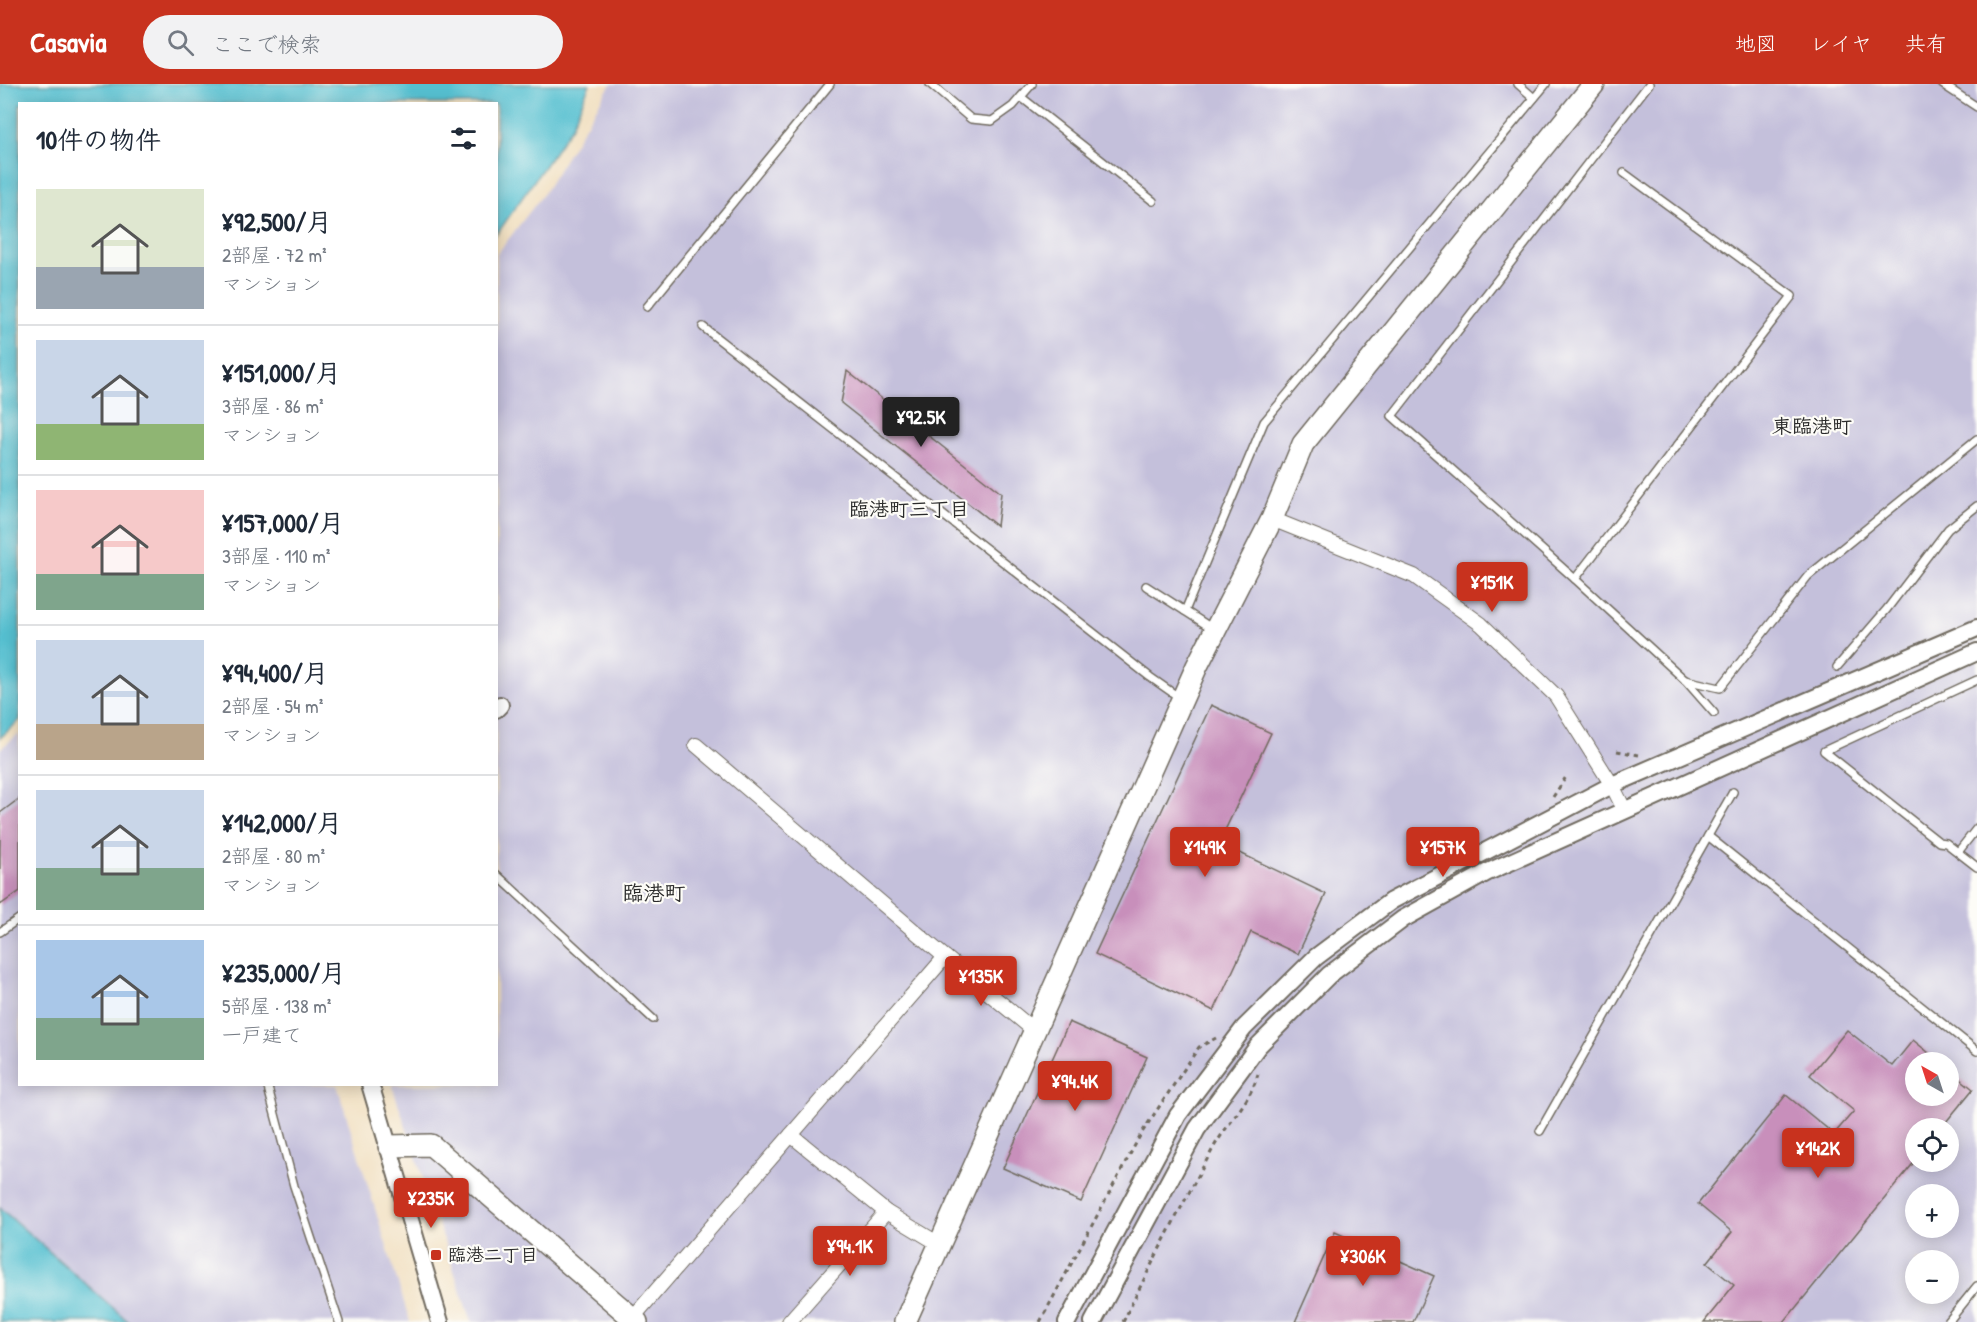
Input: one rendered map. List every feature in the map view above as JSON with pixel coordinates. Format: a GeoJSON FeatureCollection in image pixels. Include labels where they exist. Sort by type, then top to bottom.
{"type":"FeatureCollection","features":[{"type":"Feature","properties":{"kind":"main road"},"geometry":{"type":"LineString","coordinates":[[906,1322],[1182,699],[1272,519],[1303,444],[1594,84]]}},
{"type":"Feature","properties":{"kind":"main road"},"geometry":{"type":"LineString","coordinates":[[389,1146],[431,1145],[632,1321]]}},
{"type":"Feature","properties":{"kind":"street"},"geometry":{"type":"LineString","coordinates":[[1272,519],[1414,576],[1481,624],[1556,696],[1612,784],[1624,809]]}},
{"type":"Feature","properties":{"kind":"street"},"geometry":{"type":"LineString","coordinates":[[1067,1322],[1178,1115],[1244,1028],[1316,957],[1391,900],[1612,784],[1977,628]]}},
{"type":"Feature","properties":{"kind":"street"},"geometry":{"type":"LineString","coordinates":[[1093,1322],[1197,1129],[1258,1046],[1329,975],[1403,919],[1486,873],[1977,652]]}},
{"type":"Feature","properties":{"kind":"street"},"geometry":{"type":"LineString","coordinates":[[696,746],[1036,1032]]}},
{"type":"Feature","properties":{"kind":"street"},"geometry":{"type":"LineString","coordinates":[[632,1321],[945,957]]}},
{"type":"Feature","properties":{"kind":"street"},"geometry":{"type":"LineString","coordinates":[[371,1086],[440,1322]]}},
{"type":"Feature","properties":{"kind":"street"},"geometry":{"type":"LineString","coordinates":[[791,1135],[886,1212],[939,1244]]}},
{"type":"Feature","properties":{"kind":"street"},"geometry":{"type":"LineString","coordinates":[[789,1322],[886,1212]]}},
{"type":"Feature","properties":{"kind":"lane"},"geometry":{"type":"LineString","coordinates":[[647,307],[830,84]]}},
{"type":"Feature","properties":{"kind":"lane"},"geometry":{"type":"LineString","coordinates":[[930,84],[971,119],[992,121],[1013,106],[1032,84]]}},
{"type":"Feature","properties":{"kind":"lane"},"geometry":{"type":"LineString","coordinates":[[1518,84],[1534,98]]}},
{"type":"Feature","properties":{"kind":"lane"},"geometry":{"type":"LineString","coordinates":[[1185,611],[1264,422],[1546,84]]}},
{"type":"Feature","properties":{"kind":"lane"},"geometry":{"type":"LineString","coordinates":[[1648,84],[1392,416],[1685,680],[1714,713]]}},
{"type":"Feature","properties":{"kind":"lane"},"geometry":{"type":"LineString","coordinates":[[1942,84],[1977,107]]}},
{"type":"Feature","properties":{"kind":"lane"},"geometry":{"type":"LineString","coordinates":[[1021,97],[1153,201]]}},
{"type":"Feature","properties":{"kind":"lane"},"geometry":{"type":"LineString","coordinates":[[1575,579],[1792,296],[1624,173]]}},
{"type":"Feature","properties":{"kind":"lane"},"geometry":{"type":"LineString","coordinates":[[702,327],[1150,677],[1182,699]]}},
{"type":"Feature","properties":{"kind":"lane"},"geometry":{"type":"LineString","coordinates":[[1685,680],[1720,688],[1808,576],[1977,440]]}},
{"type":"Feature","properties":{"kind":"lane"},"geometry":{"type":"LineString","coordinates":[[1838,667],[1887,609],[1947,529],[1977,506]]}},
{"type":"Feature","properties":{"kind":"lane"},"geometry":{"type":"LineString","coordinates":[[1146,586],[1215,631]]}},
{"type":"Feature","properties":{"kind":"lane"},"geometry":{"type":"LineString","coordinates":[[1977,680],[1824,751],[1939,842],[1946,843],[1977,867]]}},
{"type":"Feature","properties":{"kind":"lane"},"geometry":{"type":"LineString","coordinates":[[1540,1131],[1732,792]]}},
{"type":"Feature","properties":{"kind":"lane"},"geometry":{"type":"LineString","coordinates":[[1958,852],[1977,828]]}},
{"type":"Feature","properties":{"kind":"lane"},"geometry":{"type":"LineString","coordinates":[[1708,836],[1977,1051]]}},
{"type":"Feature","properties":{"kind":"lane"},"geometry":{"type":"LineString","coordinates":[[498,876],[653,1019]]}},
{"type":"Feature","properties":{"kind":"lane"},"geometry":{"type":"LineString","coordinates":[[0,932],[18,919]]}},
{"type":"Feature","properties":{"kind":"lane"},"geometry":{"type":"LineString","coordinates":[[268,1086],[294,1186],[339,1322]]}},
{"type":"Feature","properties":{"kind":"lane"},"geometry":{"type":"LineString","coordinates":[[1948,1322],[1977,1286]]}},
{"type":"Feature","properties":{"kind":"path"},"geometry":{"type":"LineString","coordinates":[[1123,1322],[1202,1168],[1218,1140],[1253,1092],[1260,1066]]}},
{"type":"Feature","properties":{"kind":"shaded area"},"geometry":{"type":"Polygon","coordinates":[[[611,84],[1977,84],[1977,1322],[471,1322],[392,1086],[498,1086],[498,253],[544,193],[611,84]]]}},
{"type":"Feature","properties":{"kind":"shaded area"},"geometry":{"type":"Polygon","coordinates":[[[18,735],[18,1086],[337,1086],[410,1322],[129,1322],[0,1208],[0,749],[18,735]]]}},
{"type":"Feature","properties":{"kind":"water"},"geometry":{"type":"Polygon","coordinates":[[[0,84],[590,84],[571,128],[498,233],[498,102],[18,102],[18,722],[0,738],[0,84]]]}},
{"type":"Feature","properties":{"kind":"water"},"geometry":{"type":"Polygon","coordinates":[[[0,1208],[129,1322],[0,1322],[0,1208]]]}},
{"type":"Feature","properties":{"kind":"building"},"geometry":{"type":"Polygon","coordinates":[[[847,371],[1001,493],[997,526],[841,403],[847,371]]]}},
{"type":"Feature","properties":{"kind":"building"},"geometry":{"type":"Polygon","coordinates":[[[1211,705],[1271,733],[1219,843],[1326,894],[1298,954],[1251,932],[1214,1011],[1095,954],[1211,705]]]}},
{"type":"Feature","properties":{"kind":"building"},"geometry":{"type":"Polygon","coordinates":[[[18,800],[18,892],[0,905],[0,813],[18,800]]]}},
{"type":"Feature","properties":{"kind":"building"},"geometry":{"type":"Polygon","coordinates":[[[1069,1022],[1147,1057],[1081,1202],[1003,1168],[1069,1022]]]}},
{"type":"Feature","properties":{"kind":"building"},"geometry":{"type":"Polygon","coordinates":[[[1847,1030],[1892,1066],[1913,1040],[1928,1052],[1905,1052],[1905,1106],[1959,1106],[1959,1078],[1973,1089],[1949,1118],[1905,1118],[1906,1172],[1784,1322],[1704,1322],[1734,1285],[1707,1263],[1732,1232],[1698,1204],[1786,1095],[1834,1134],[1854,1111],[1810,1075],[1847,1030]]]}},
{"type":"Feature","properties":{"kind":"building"},"geometry":{"type":"Polygon","coordinates":[[[1335,1232],[1434,1276],[1413,1322],[1295,1322],[1335,1232]]]}},
{"type":"Feature","properties":{"kind":"place","name":"臨港二丁目"},"geometry":{"type":"Point","coordinates":[436,1255]}},
{"type":"Feature","properties":{"kind":"district","name":"東臨港町"},"geometry":{"type":"Point","coordinates":[1812,426]}},
{"type":"Feature","properties":{"kind":"district","name":"臨港町三丁目"},"geometry":{"type":"Point","coordinates":[909,509]}},
{"type":"Feature","properties":{"kind":"district","name":"臨港町"},"geometry":{"type":"Point","coordinates":[654,893]}}]}
